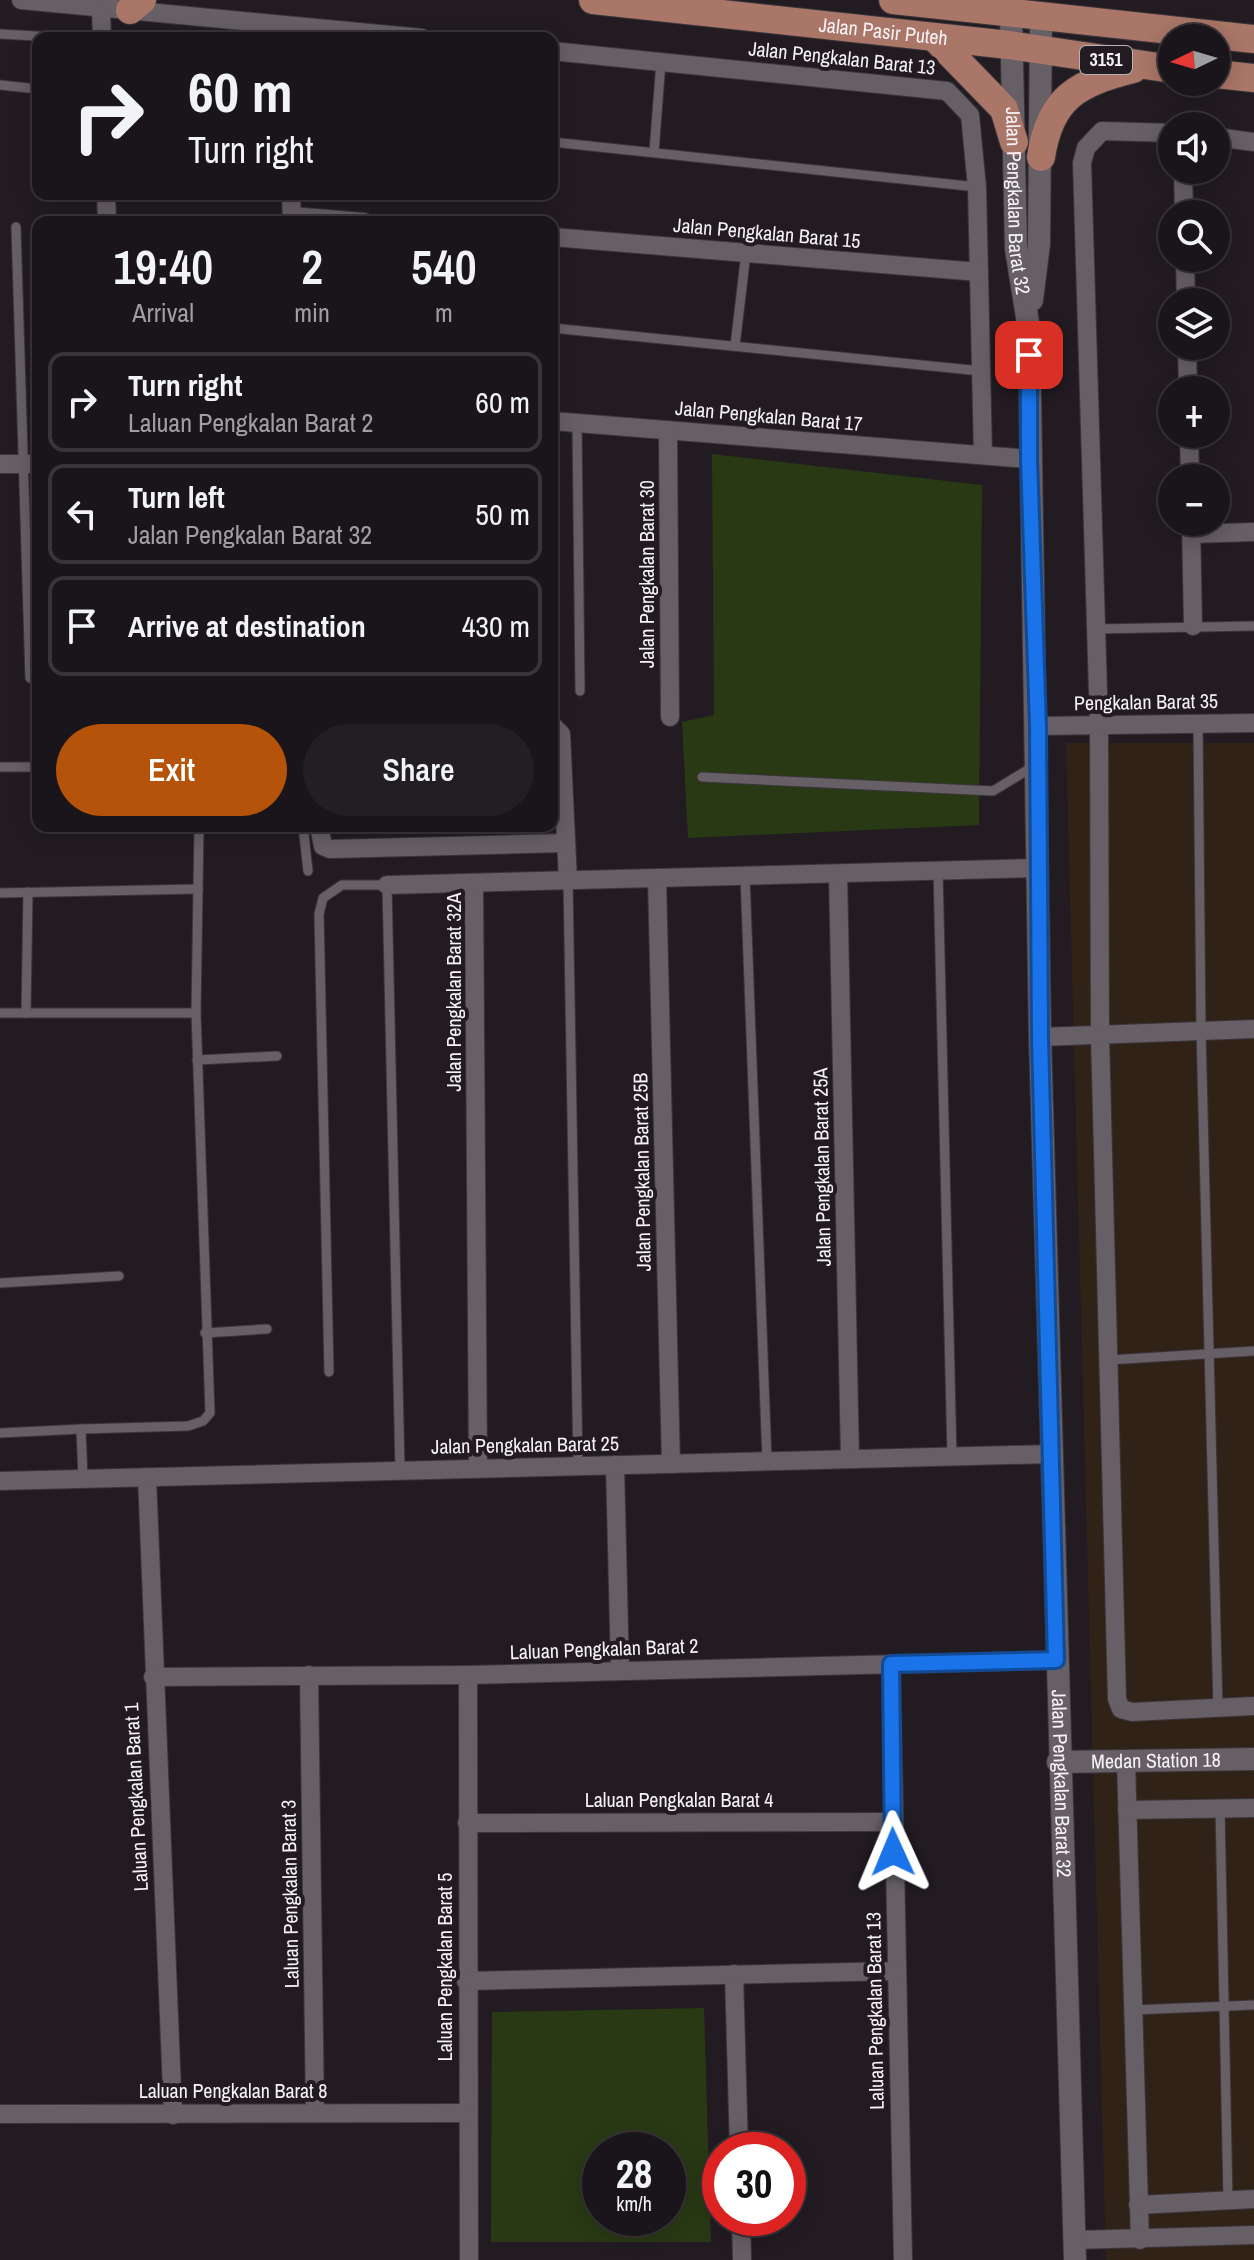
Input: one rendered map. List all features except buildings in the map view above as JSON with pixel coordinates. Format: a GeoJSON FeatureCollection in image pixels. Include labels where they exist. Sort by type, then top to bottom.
{"type":"FeatureCollection","features":[{"type":"Feature","properties":{"kind":"main road","name":"Jalan Pasir Puteh"},"geometry":{"type":"LineString","coordinates":[[593,0],[1009,45],[1158,67]]}},
{"type":"Feature","properties":{"kind":"main road","name":"Jalan Pasir Puteh"},"geometry":{"type":"LineString","coordinates":[[893,0],[1011,6],[1041,16],[1254,39]]}},
{"type":"Feature","properties":{"kind":"main road"},"geometry":{"type":"LineString","coordinates":[[934,37],[1004,109],[1014,142]]}},
{"type":"Feature","properties":{"kind":"main road"},"geometry":{"type":"LineString","coordinates":[[1041,157],[1045,130],[1062,99],[1095,79],[1158,67]]}},
{"type":"Feature","properties":{"kind":"main road"},"geometry":{"type":"LineString","coordinates":[[1230,75],[1254,78]]}},
{"type":"Feature","properties":{"kind":"street"},"geometry":{"type":"LineString","coordinates":[[21,0],[101,10],[136,5],[287,31]]}},
{"type":"Feature","properties":{"kind":"street","name":"Jalan Pengkalan Barat 32"},"geometry":{"type":"LineString","coordinates":[[1011,6],[1009,45],[1016,249],[1029,329],[1029,459],[1038,726],[1040,1037],[1058,1762],[1075,2250]]}},
{"type":"Feature","properties":{"kind":"street"},"geometry":{"type":"LineString","coordinates":[[101,10],[102,32]]}},
{"type":"Feature","properties":{"kind":"street"},"geometry":{"type":"LineString","coordinates":[[1029,329],[1039,244],[1041,16]]}},
{"type":"Feature","properties":{"kind":"street","name":"Jalan Pengkalan Barat 13"},"geometry":{"type":"LineString","coordinates":[[558,52],[947,91],[970,115],[977,187],[983,455]]}},
{"type":"Feature","properties":{"kind":"street"},"geometry":{"type":"LineString","coordinates":[[1158,133],[1102,131],[1086,148],[1082,163],[1099,725],[1100,1035],[1117,1699],[1121,1709],[1132,1712],[1254,1706]]}},
{"type":"Feature","properties":{"kind":"street"},"geometry":{"type":"LineString","coordinates":[[1230,139],[1254,142]]}},
{"type":"Feature","properties":{"kind":"street","name":"Jalan Pengkalan Barat 15"},"geometry":{"type":"LineString","coordinates":[[558,237],[979,272]]}},
{"type":"Feature","properties":{"kind":"street","name":"Jalan Pengkalan Barat 17"},"geometry":{"type":"LineString","coordinates":[[558,421],[1029,459]]}},
{"type":"Feature","properties":{"kind":"street","name":"Jalan Pengkalan Barat 30"},"geometry":{"type":"LineString","coordinates":[[668,430],[670,717]]}},
{"type":"Feature","properties":{"kind":"street"},"geometry":{"type":"LineString","coordinates":[[0,464],[30,464]]}},
{"type":"Feature","properties":{"kind":"street"},"geometry":{"type":"LineString","coordinates":[[1230,530],[1254,532]]}},
{"type":"Feature","properties":{"kind":"street"},"geometry":{"type":"LineString","coordinates":[[1192,536],[1193,626]]}},
{"type":"Feature","properties":{"kind":"street","name":"Pengkalan Barat 35"},"geometry":{"type":"LineString","coordinates":[[1038,726],[1254,723]]}},
{"type":"Feature","properties":{"kind":"street"},"geometry":{"type":"LineString","coordinates":[[558,731],[561,734],[568,881]]}},
{"type":"Feature","properties":{"kind":"street"},"geometry":{"type":"LineString","coordinates":[[320,832],[323,846],[330,849],[564,843]]}},
{"type":"Feature","properties":{"kind":"street","name":"Jalan Pengkalan Barat 32A"},"geometry":{"type":"LineString","coordinates":[[478,1468],[474,884],[1037,868]]}},
{"type":"Feature","properties":{"kind":"street","name":"Jalan Pengkalan Barat 25A"},"geometry":{"type":"LineString","coordinates":[[838,874],[850,1459]]}},
{"type":"Feature","properties":{"kind":"street","name":"Jalan Pengkalan Barat 25B"},"geometry":{"type":"LineString","coordinates":[[657,879],[671,1464]]}},
{"type":"Feature","properties":{"kind":"street"},"geometry":{"type":"LineString","coordinates":[[387,885],[474,884]]}},
{"type":"Feature","properties":{"kind":"street"},"geometry":{"type":"LineString","coordinates":[[1040,1037],[1254,1029]]}},
{"type":"Feature","properties":{"kind":"street","name":"Jalan Pengkalan Barat 25"},"geometry":{"type":"LineString","coordinates":[[0,1481],[1051,1454]]}},
{"type":"Feature","properties":{"kind":"street"},"geometry":{"type":"LineString","coordinates":[[615,1465],[620,1670]]}},
{"type":"Feature","properties":{"kind":"street","name":"Laluan Pengkalan Barat 1"},"geometry":{"type":"LineString","coordinates":[[147,1477],[173,2115]]}},
{"type":"Feature","properties":{"kind":"street","name":"Laluan Pengkalan Barat 2"},"geometry":{"type":"LineString","coordinates":[[153,1677],[468,1675],[1056,1660]]}},
{"type":"Feature","properties":{"kind":"street","name":"Laluan Pengkalan Barat 13"},"geometry":{"type":"LineString","coordinates":[[891,1664],[903,2260]]}},
{"type":"Feature","properties":{"kind":"street","name":"Laluan Pengkalan Barat 3"},"geometry":{"type":"LineString","coordinates":[[309,1675],[315,2113]]}},
{"type":"Feature","properties":{"kind":"street","name":"Laluan Pengkalan Barat 5"},"geometry":{"type":"LineString","coordinates":[[468,1675],[466,1981],[469,2260]]}},
{"type":"Feature","properties":{"kind":"street","name":"Medan Station 18"},"geometry":{"type":"LineString","coordinates":[[1058,1762],[1254,1759]]}},
{"type":"Feature","properties":{"kind":"street"},"geometry":{"type":"LineString","coordinates":[[1126,1761],[1140,2240]]}},
{"type":"Feature","properties":{"kind":"street"},"geometry":{"type":"LineString","coordinates":[[1127,1810],[1254,1808]]}},
{"type":"Feature","properties":{"kind":"street","name":"Laluan Pengkalan Barat 4"},"geometry":{"type":"LineString","coordinates":[[467,1823],[892,1822]]}},
{"type":"Feature","properties":{"kind":"street"},"geometry":{"type":"LineString","coordinates":[[466,1981],[896,1971]]}},
{"type":"Feature","properties":{"kind":"street"},"geometry":{"type":"LineString","coordinates":[[734,1974],[738,2132]]}},
{"type":"Feature","properties":{"kind":"street","name":"Laluan Pengkalan Barat 8"},"geometry":{"type":"LineString","coordinates":[[0,2114],[467,2113]]}},
{"type":"Feature","properties":{"kind":"street"},"geometry":{"type":"LineString","coordinates":[[1138,2205],[1254,2199]]}},
{"type":"Feature","properties":{"kind":"street"},"geometry":{"type":"LineString","coordinates":[[1075,2250],[1140,2240],[1254,2235]]}},
{"type":"Feature","properties":{"kind":"street"},"geometry":{"type":"LineString","coordinates":[[741,2236],[742,2260]]}},
{"type":"Feature","properties":{"kind":"lane"},"geometry":{"type":"LineString","coordinates":[[0,34],[32,36]]}},
{"type":"Feature","properties":{"kind":"lane"},"geometry":{"type":"LineString","coordinates":[[654,152],[661,62]]}},
{"type":"Feature","properties":{"kind":"lane"},"geometry":{"type":"LineString","coordinates":[[0,85],[32,88]]}},
{"type":"Feature","properties":{"kind":"lane"},"geometry":{"type":"LineString","coordinates":[[558,143],[977,187]]}},
{"type":"Feature","properties":{"kind":"lane"},"geometry":{"type":"LineString","coordinates":[[16,227],[30,464],[30,678]]}},
{"type":"Feature","properties":{"kind":"lane"},"geometry":{"type":"LineString","coordinates":[[735,346],[746,253]]}},
{"type":"Feature","properties":{"kind":"lane"},"geometry":{"type":"LineString","coordinates":[[558,329],[981,371]]}},
{"type":"Feature","properties":{"kind":"lane"},"geometry":{"type":"LineString","coordinates":[[577,423],[580,691]]}},
{"type":"Feature","properties":{"kind":"lane"},"geometry":{"type":"LineString","coordinates":[[1096,629],[1254,626]]}},
{"type":"Feature","properties":{"kind":"lane"},"geometry":{"type":"LineString","coordinates":[[1198,723],[1201,1031],[1218,1708]]}},
{"type":"Feature","properties":{"kind":"lane"},"geometry":{"type":"LineString","coordinates":[[702,777],[993,791],[1037,764]]}},
{"type":"Feature","properties":{"kind":"lane"},"geometry":{"type":"LineString","coordinates":[[0,767],[32,767]]}},
{"type":"Feature","properties":{"kind":"lane"},"geometry":{"type":"LineString","coordinates":[[0,1433],[188,1426],[207,1417],[196,1013],[199,832]]}},
{"type":"Feature","properties":{"kind":"lane"},"geometry":{"type":"LineString","coordinates":[[304,832],[308,871]]}},
{"type":"Feature","properties":{"kind":"lane"},"geometry":{"type":"LineString","coordinates":[[938,871],[952,1457]]}},
{"type":"Feature","properties":{"kind":"lane"},"geometry":{"type":"LineString","coordinates":[[745,876],[767,1461]]}},
{"type":"Feature","properties":{"kind":"lane"},"geometry":{"type":"LineString","coordinates":[[568,881],[578,1466]]}},
{"type":"Feature","properties":{"kind":"lane"},"geometry":{"type":"LineString","coordinates":[[329,1372],[319,914],[323,898],[342,885],[387,885],[400,1471]]}},
{"type":"Feature","properties":{"kind":"lane"},"geometry":{"type":"LineString","coordinates":[[0,893],[198,889]]}},
{"type":"Feature","properties":{"kind":"lane"},"geometry":{"type":"LineString","coordinates":[[26,1013],[28,892]]}},
{"type":"Feature","properties":{"kind":"lane"},"geometry":{"type":"LineString","coordinates":[[0,1013],[196,1013]]}},
{"type":"Feature","properties":{"kind":"lane"},"geometry":{"type":"LineString","coordinates":[[197,1060],[277,1056]]}},
{"type":"Feature","properties":{"kind":"lane"},"geometry":{"type":"LineString","coordinates":[[0,1283],[119,1276]]}},
{"type":"Feature","properties":{"kind":"lane"},"geometry":{"type":"LineString","coordinates":[[205,1333],[267,1329]]}},
{"type":"Feature","properties":{"kind":"lane"},"geometry":{"type":"LineString","coordinates":[[1109,1360],[1254,1351]]}},
{"type":"Feature","properties":{"kind":"lane"},"geometry":{"type":"LineString","coordinates":[[81,1429],[83,1478]]}},
{"type":"Feature","properties":{"kind":"lane"},"geometry":{"type":"LineString","coordinates":[[1220,1808],[1228,2200]]}},
{"type":"Feature","properties":{"kind":"lane"},"geometry":{"type":"LineString","coordinates":[[1132,2010],[1254,2005]]}},
{"type":"Feature","properties":{"kind":"shaded area"},"geometry":{"type":"Polygon","coordinates":[[[1066,743],[1254,743],[1254,2260],[1106,2260],[1066,743]]]}},
{"type":"Feature","properties":{"kind":"green space"},"geometry":{"type":"Polygon","coordinates":[[[712,454],[982,485],[979,825],[688,838],[682,722],[714,715],[712,454]]]}},
{"type":"Feature","properties":{"kind":"green space"},"geometry":{"type":"Polygon","coordinates":[[[704,2008],[708,2132],[702,2132],[702,2236],[711,2236],[711,2242],[491,2242],[492,2012],[704,2008]]]}},
{"type":"Feature","properties":{"kind":"route"},"geometry":{"type":"LineString","coordinates":[[893,1852],[891,1664],[1056,1660],[1040,1037],[1036,807],[1038,726],[1029,459],[1029,355]]}}]}
